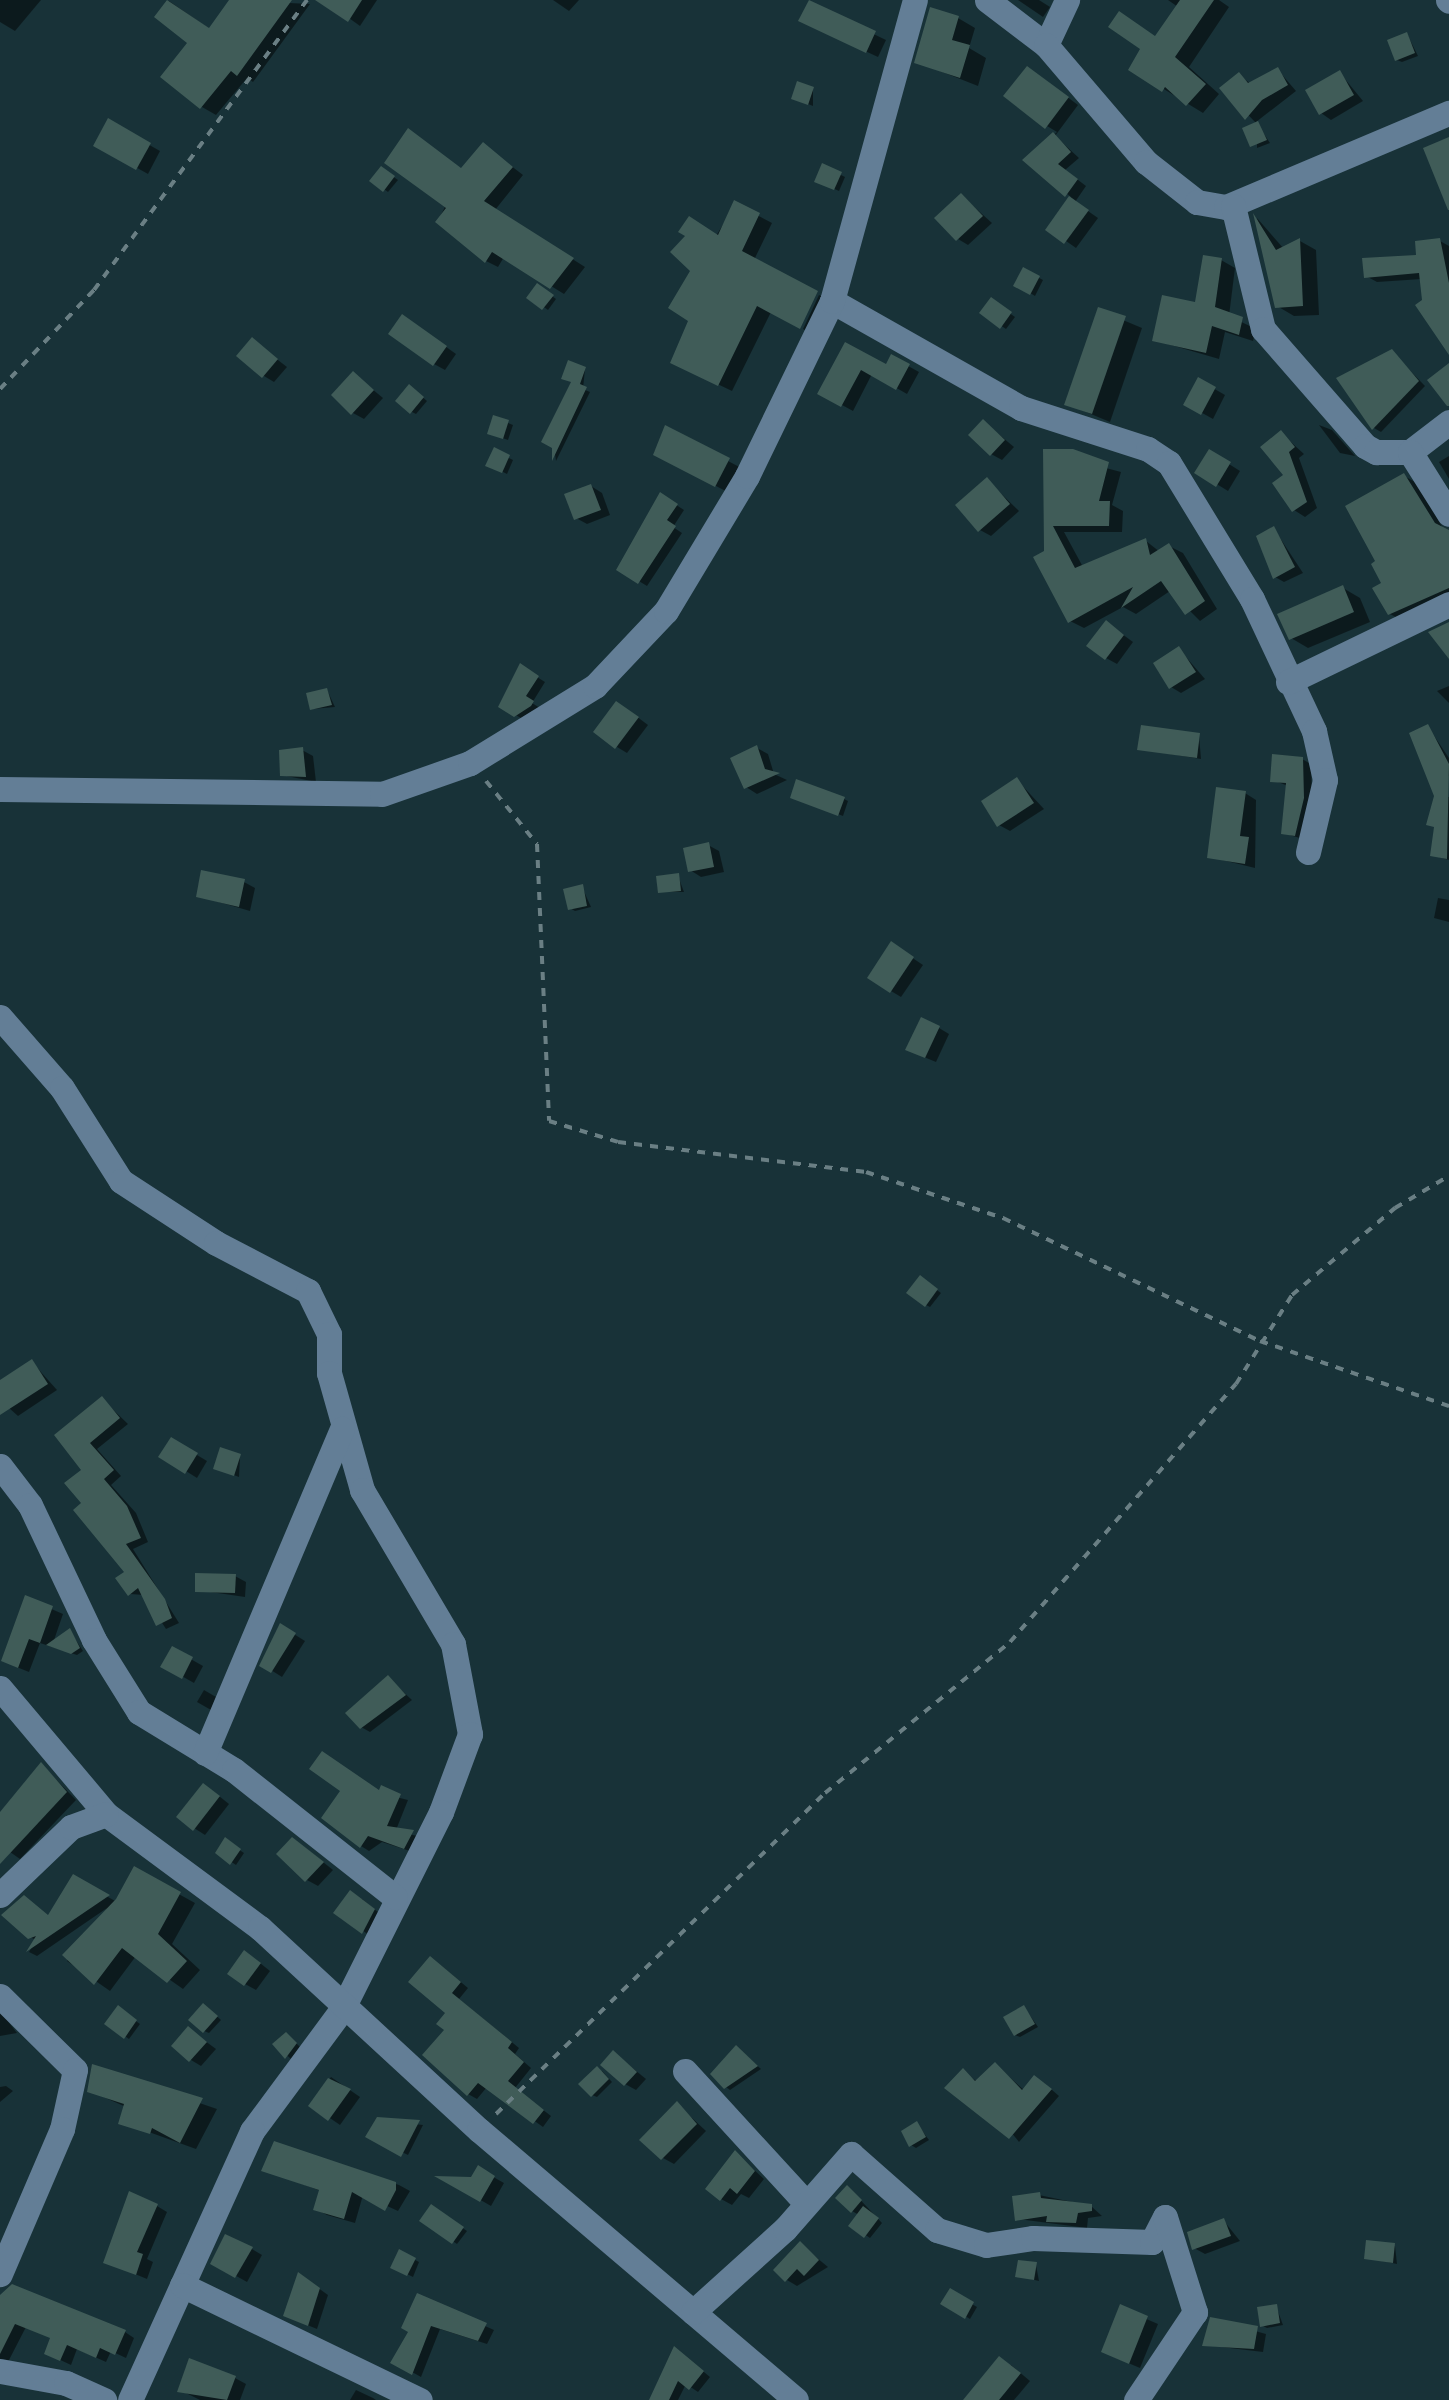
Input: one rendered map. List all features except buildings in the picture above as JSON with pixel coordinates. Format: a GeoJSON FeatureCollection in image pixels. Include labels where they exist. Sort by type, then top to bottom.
{"type":"FeatureCollection","features":[{"type":"Feature","properties":{"kind":"street"},"geometry":{"type":"LineString","coordinates":[[0,789],[382,794],[470,762],[595,686],[666,611],[748,476],[832,301],[915,0]]}},
{"type":"Feature","properties":{"kind":"street"},"geometry":{"type":"LineString","coordinates":[[987,0],[1046,45],[1146,162],[1197,202],[1233,206],[1449,113]]}},
{"type":"Feature","properties":{"kind":"street"},"geometry":{"type":"LineString","coordinates":[[1046,45],[1067,0]]}},
{"type":"Feature","properties":{"kind":"street"},"geometry":{"type":"LineString","coordinates":[[1233,206],[1264,329],[1364,446],[1376,452],[1410,452],[1449,422]]}},
{"type":"Feature","properties":{"kind":"street"},"geometry":{"type":"LineString","coordinates":[[832,301],[1021,408],[1148,449],[1169,462],[1252,599],[1322,755],[1324,780],[1308,852]]}},
{"type":"Feature","properties":{"kind":"street"},"geometry":{"type":"LineString","coordinates":[[1410,452],[1449,514]]}},
{"type":"Feature","properties":{"kind":"street"},"geometry":{"type":"LineString","coordinates":[[1288,682],[1449,604]]}},
{"type":"Feature","properties":{"kind":"street"},"geometry":{"type":"LineString","coordinates":[[0,1017],[62,1088],[121,1181],[308,1291],[329,1334],[342,1429],[362,1490],[452,1644],[470,1734],[441,1812],[395,1896],[342,2008],[252,2131],[130,2400]]}},
{"type":"Feature","properties":{"kind":"street"},"geometry":{"type":"LineString","coordinates":[[205,1753],[342,1429]]}},
{"type":"Feature","properties":{"kind":"street"},"geometry":{"type":"LineString","coordinates":[[0,1466],[30,1505],[94,1640],[139,1712],[301,1819],[395,1896]]}},
{"type":"Feature","properties":{"kind":"street"},"geometry":{"type":"LineString","coordinates":[[0,1688],[106,1814],[260,1928],[342,2008],[479,2130],[796,2400]]}},
{"type":"Feature","properties":{"kind":"street"},"geometry":{"type":"LineString","coordinates":[[0,1895],[72,1827],[106,1814]]}},
{"type":"Feature","properties":{"kind":"street"},"geometry":{"type":"LineString","coordinates":[[0,1996],[75,2070],[62,2129],[0,2274]]}},
{"type":"Feature","properties":{"kind":"street"},"geometry":{"type":"LineString","coordinates":[[684,2072],[806,2204]]}},
{"type":"Feature","properties":{"kind":"street"},"geometry":{"type":"LineString","coordinates":[[692,2312],[806,2204],[852,2154],[937,2230],[986,2245],[1033,2238],[1152,2242],[1165,2217],[1195,2312],[1136,2400]]}},
{"type":"Feature","properties":{"kind":"street"},"geometry":{"type":"LineString","coordinates":[[182,2285],[420,2400]]}},
{"type":"Feature","properties":{"kind":"street"},"geometry":{"type":"LineString","coordinates":[[0,2371],[66,2383],[104,2400]]}},
{"type":"Feature","properties":{"kind":"path"},"geometry":{"type":"LineString","coordinates":[[0,389],[94,290],[307,0]]}},
{"type":"Feature","properties":{"kind":"path"},"geometry":{"type":"LineString","coordinates":[[470,762],[537,844],[549,1121],[618,1142],[866,1172],[1004,1218],[1260,1341],[1449,1406]]}},
{"type":"Feature","properties":{"kind":"path"},"geometry":{"type":"LineString","coordinates":[[479,2130],[825,1793],[1010,1642],[1236,1384],[1292,1295],[1394,1208],[1449,1176]]}}]}
